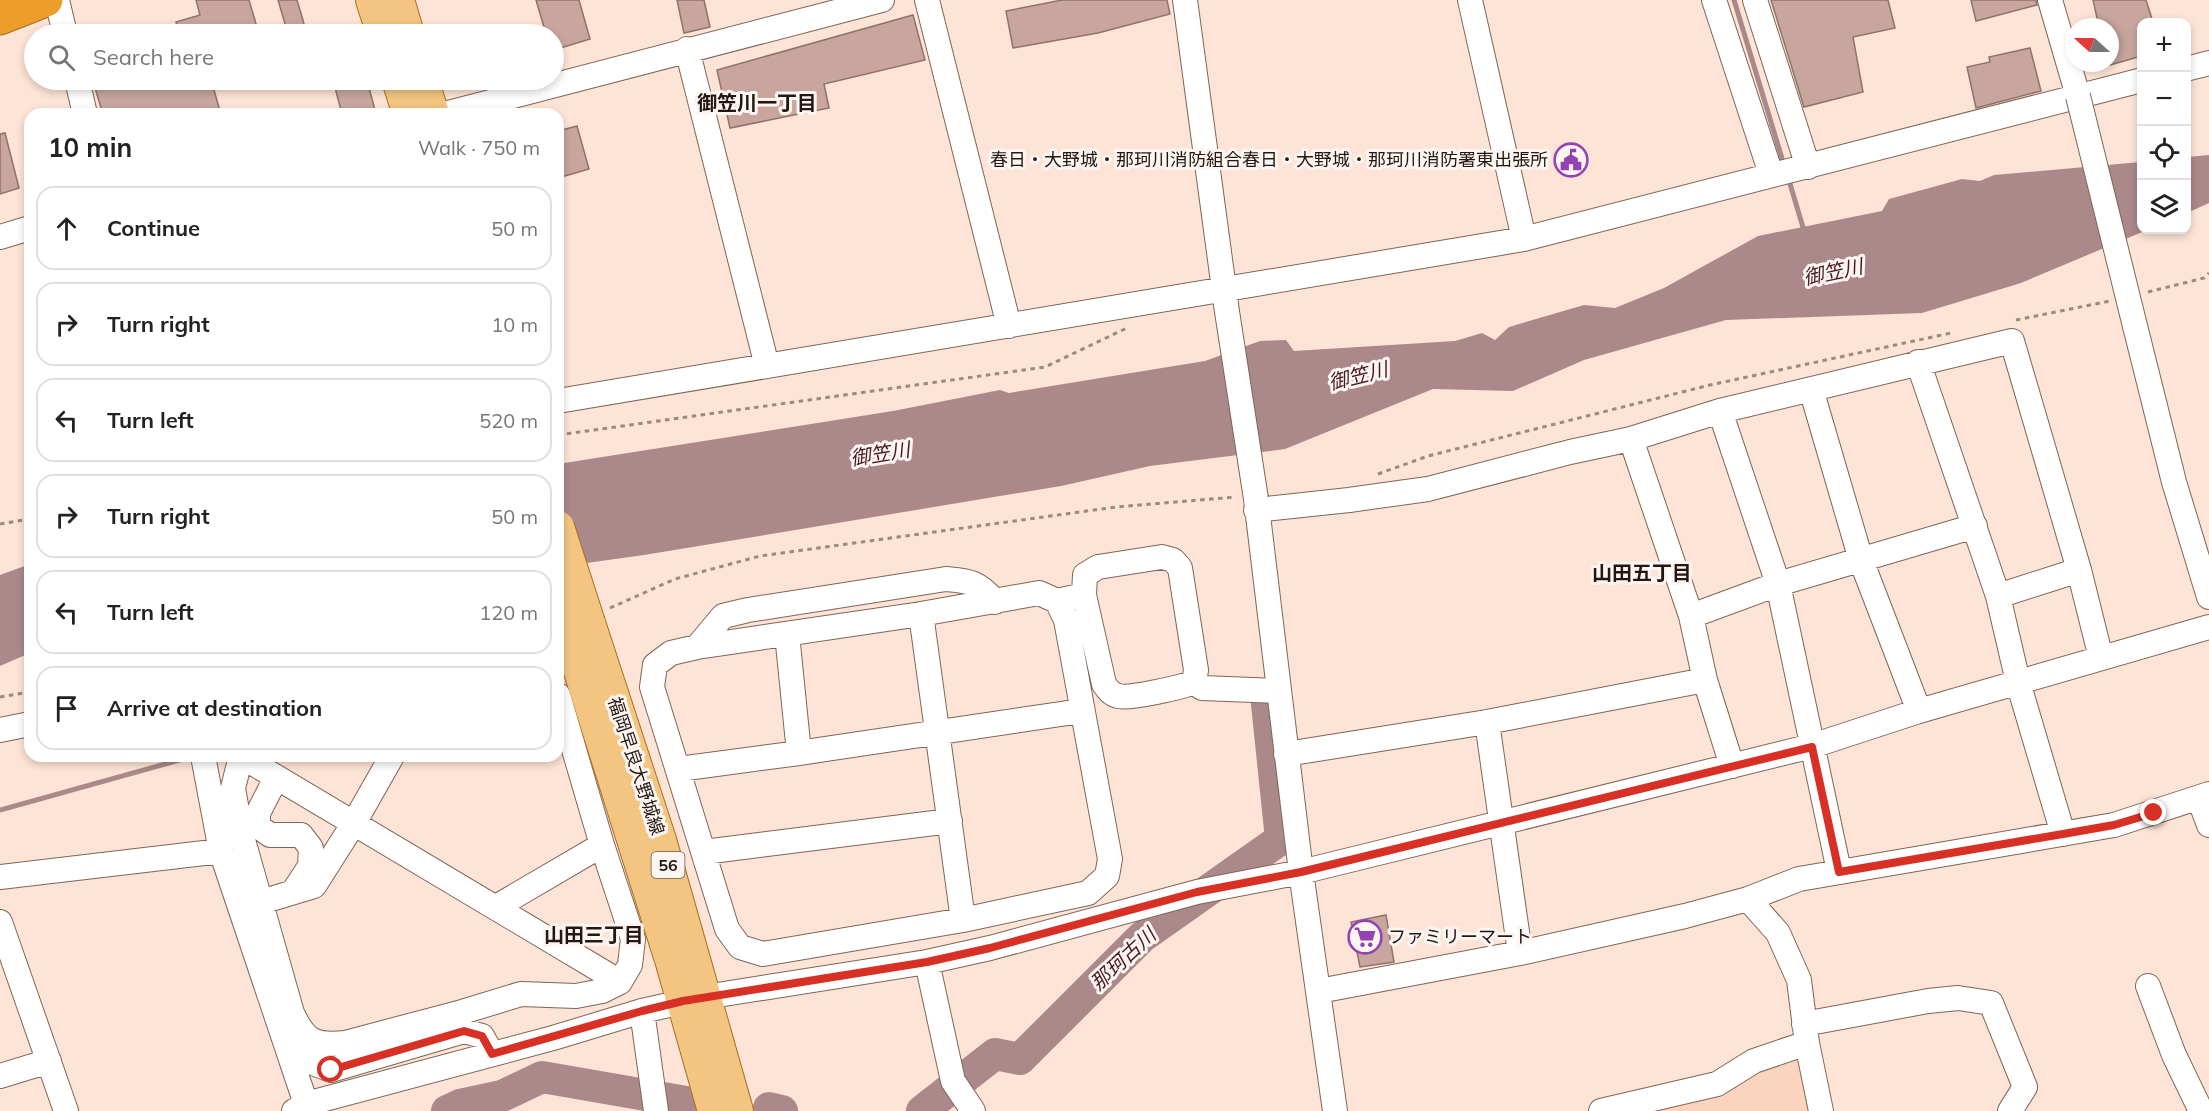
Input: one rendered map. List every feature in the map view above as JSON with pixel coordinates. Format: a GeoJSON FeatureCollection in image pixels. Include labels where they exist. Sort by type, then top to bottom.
{"type":"FeatureCollection","features":[{"type":"Feature","properties":{"kind":"highway"},"geometry":{"type":"LineString","coordinates":[[0,18],[46,0]]}},
{"type":"Feature","properties":{"kind":"main road"},"geometry":{"type":"LineString","coordinates":[[372,0],[380,24]]}},
{"type":"Feature","properties":{"kind":"main road"},"geometry":{"type":"LineString","coordinates":[[398,0],[405,24]]}},
{"type":"Feature","properties":{"kind":"main road"},"geometry":{"type":"LineString","coordinates":[[401,90],[407,108]]}},
{"type":"Feature","properties":{"kind":"main road"},"geometry":{"type":"LineString","coordinates":[[425,90],[431,108]]}},
{"type":"Feature","properties":{"kind":"main road","name":"福岡早良大野城線"},"geometry":{"type":"LineString","coordinates":[[564,553],[578,615],[694,999],[737,1111]]}},
{"type":"Feature","properties":{"kind":"main road","name":"福岡早良大野城線"},"geometry":{"type":"LineString","coordinates":[[694,999],[714,1111]]}},
{"type":"Feature","properties":{"kind":"street"},"geometry":{"type":"LineString","coordinates":[[57,0],[63,24]]}},
{"type":"Feature","properties":{"kind":"street"},"geometry":{"type":"LineString","coordinates":[[564,82],[687,49],[800,10],[882,0]]}},
{"type":"Feature","properties":{"kind":"street"},"geometry":{"type":"LineString","coordinates":[[927,0],[1009,326]]}},
{"type":"Feature","properties":{"kind":"street"},"geometry":{"type":"LineString","coordinates":[[1185,0],[1335,1111]]}},
{"type":"Feature","properties":{"kind":"street"},"geometry":{"type":"LineString","coordinates":[[1470,0],[1524,239]]}},
{"type":"Feature","properties":{"kind":"street"},"geometry":{"type":"LineString","coordinates":[[1714,0],[1771,174]]}},
{"type":"Feature","properties":{"kind":"street"},"geometry":{"type":"LineString","coordinates":[[1755,0],[1808,167]]}},
{"type":"Feature","properties":{"kind":"street"},"geometry":{"type":"LineString","coordinates":[[2050,0],[2078,96],[2174,482],[2209,597]]}},
{"type":"Feature","properties":{"kind":"street"},"geometry":{"type":"LineString","coordinates":[[687,49],[767,366]]}},
{"type":"Feature","properties":{"kind":"street"},"geometry":{"type":"LineString","coordinates":[[2191,68],[2209,63]]}},
{"type":"Feature","properties":{"kind":"street"},"geometry":{"type":"LineString","coordinates":[[564,400],[1009,326],[1226,297],[1524,239],[2137,81]]}},
{"type":"Feature","properties":{"kind":"street"},"geometry":{"type":"LineString","coordinates":[[79,90],[84,108]]}},
{"type":"Feature","properties":{"kind":"street"},"geometry":{"type":"LineString","coordinates":[[466,108],[534,90]]}},
{"type":"Feature","properties":{"kind":"street"},"geometry":{"type":"LineString","coordinates":[[0,237],[24,230]]}},
{"type":"Feature","properties":{"kind":"street"},"geometry":{"type":"LineString","coordinates":[[1253,502],[1349,500],[1428,489],[1570,452],[1631,440],[1720,411],[2012,341],[2079,570],[2101,658]]}},
{"type":"Feature","properties":{"kind":"street"},"geometry":{"type":"LineString","coordinates":[[1918,362],[1998,596],[2018,682],[2063,834]]}},
{"type":"Feature","properties":{"kind":"street"},"geometry":{"type":"LineString","coordinates":[[1811,389],[1861,560],[1919,711]]}},
{"type":"Feature","properties":{"kind":"street"},"geometry":{"type":"LineString","coordinates":[[1720,411],[1778,584],[1839,872]]}},
{"type":"Feature","properties":{"kind":"street"},"geometry":{"type":"LineString","coordinates":[[1631,440],[1691,616],[1705,680],[1732,766]]}},
{"type":"Feature","properties":{"kind":"street"},"geometry":{"type":"LineString","coordinates":[[1691,616],[1778,584],[1975,526]]}},
{"type":"Feature","properties":{"kind":"street"},"geometry":{"type":"LineString","coordinates":[[1162,557],[1173,560],[1180,568],[1197,670],[1194,681],[1185,686],[1122,697],[1111,694],[1104,684],[1084,595],[1086,575],[1098,567],[1162,557]]}},
{"type":"Feature","properties":{"kind":"street"},"geometry":{"type":"LineString","coordinates":[[1998,596],[2079,570]]}},
{"type":"Feature","properties":{"kind":"street"},"geometry":{"type":"LineString","coordinates":[[698,647],[723,615],[946,579],[967,581],[984,588],[994,602]]}},
{"type":"Feature","properties":{"kind":"street"},"geometry":{"type":"LineString","coordinates":[[1057,601],[1066,620],[1110,859],[1107,876],[1088,893],[963,920],[763,954],[740,946],[727,928],[652,687],[655,665],[672,653],[698,647],[921,614],[1039,593],[1057,601],[1084,595]]}},
{"type":"Feature","properties":{"kind":"street"},"geometry":{"type":"LineString","coordinates":[[921,614],[963,920]]}},
{"type":"Feature","properties":{"kind":"street"},"geometry":{"type":"LineString","coordinates":[[204,762],[222,851],[300,1107],[344,1103],[492,1054],[642,1011],[694,999],[927,962],[990,948],[1197,892],[1301,872],[1812,747],[1919,711],[2209,627]]}},
{"type":"Feature","properties":{"kind":"street"},"geometry":{"type":"LineString","coordinates":[[787,634],[799,753]]}},
{"type":"Feature","properties":{"kind":"street"},"geometry":{"type":"LineString","coordinates":[[1286,754],[1487,722],[1705,680]]}},
{"type":"Feature","properties":{"kind":"street"},"geometry":{"type":"LineString","coordinates":[[1194,681],[1202,688],[1278,691]]}},
{"type":"Feature","properties":{"kind":"street"},"geometry":{"type":"LineString","coordinates":[[679,769],[1081,711]]}},
{"type":"Feature","properties":{"kind":"street"},"geometry":{"type":"LineString","coordinates":[[240,762],[233,788],[241,833],[292,1013],[299,1029],[307,1038],[327,1044],[345,1043],[521,994],[576,996],[602,991],[620,981],[630,965],[633,939],[602,845],[564,715]]}},
{"type":"Feature","properties":{"kind":"street"},"geometry":{"type":"LineString","coordinates":[[1487,722],[1520,953]]}},
{"type":"Feature","properties":{"kind":"street"},"geometry":{"type":"LineString","coordinates":[[0,730],[24,725]]}},
{"type":"Feature","properties":{"kind":"street"},"geometry":{"type":"LineString","coordinates":[[251,762],[620,981]]}},
{"type":"Feature","properties":{"kind":"street"},"geometry":{"type":"LineString","coordinates":[[261,902],[314,886],[389,762]]}},
{"type":"Feature","properties":{"kind":"street"},"geometry":{"type":"LineString","coordinates":[[276,778],[258,813],[258,826],[270,835],[301,835],[311,848],[310,866],[293,892]]}},
{"type":"Feature","properties":{"kind":"street"},"geometry":{"type":"LineString","coordinates":[[1319,991],[1520,953],[1748,899],[1799,879],[2114,825],[2204,796],[2209,825]]}},
{"type":"Feature","properties":{"kind":"street"},"geometry":{"type":"LineString","coordinates":[[704,852],[950,821]]}},
{"type":"Feature","properties":{"kind":"street"},"geometry":{"type":"LineString","coordinates":[[496,907],[602,845]]}},
{"type":"Feature","properties":{"kind":"street"},"geometry":{"type":"LineString","coordinates":[[0,877],[222,851]]}},
{"type":"Feature","properties":{"kind":"street"},"geometry":{"type":"LineString","coordinates":[[1748,899],[1778,933],[1799,980],[1805,1034],[1821,1111]]}},
{"type":"Feature","properties":{"kind":"street"},"geometry":{"type":"LineString","coordinates":[[0,922],[66,1111]]}},
{"type":"Feature","properties":{"kind":"street"},"geometry":{"type":"LineString","coordinates":[[927,962],[953,1082],[973,1111]]}},
{"type":"Feature","properties":{"kind":"street"},"geometry":{"type":"LineString","coordinates":[[2148,986],[2174,1055],[2199,1084],[2201,1111]]}},
{"type":"Feature","properties":{"kind":"street"},"geometry":{"type":"LineString","coordinates":[[1601,1111],[1717,1084],[1805,1034],[1928,1001],[1958,998],[1991,1003],[2025,1087],[2010,1111]]}},
{"type":"Feature","properties":{"kind":"street"},"geometry":{"type":"LineString","coordinates":[[642,1011],[656,1111]]}},
{"type":"Feature","properties":{"kind":"street"},"geometry":{"type":"LineString","coordinates":[[307,1038],[309,1057],[313,1063],[331,1070],[464,1031],[482,1036],[492,1054]]}},
{"type":"Feature","properties":{"kind":"street"},"geometry":{"type":"LineString","coordinates":[[0,1076],[49,1061]]}},
{"type":"Feature","properties":{"kind":"path"},"geometry":{"type":"LineString","coordinates":[[2140,293],[2204,278],[2209,273]]}},
{"type":"Feature","properties":{"kind":"path"},"geometry":{"type":"LineString","coordinates":[[2006,322],[2119,299]]}},
{"type":"Feature","properties":{"kind":"path"},"geometry":{"type":"LineString","coordinates":[[564,434],[1045,367],[1139,323]]}},
{"type":"Feature","properties":{"kind":"path"},"geometry":{"type":"LineString","coordinates":[[1376,474],[1428,456],[1710,385],[1960,331]]}},
{"type":"Feature","properties":{"kind":"path"},"geometry":{"type":"LineString","coordinates":[[578,615],[613,608],[675,579],[760,556],[1116,507],[1253,502]]}},
{"type":"Feature","properties":{"kind":"path"},"geometry":{"type":"LineString","coordinates":[[0,524],[24,520]]}},
{"type":"Feature","properties":{"kind":"path"},"geometry":{"type":"LineString","coordinates":[[0,697],[24,693]]}},
{"type":"Feature","properties":{"kind":"shaded area"},"geometry":{"type":"Polygon","coordinates":[[[1803,1057],[1815,1111],[1622,1111],[1758,1064],[1803,1057]]]}},
{"type":"Feature","properties":{"kind":"water"},"geometry":{"type":"Polygon","coordinates":[[[2209,155],[2209,203],[2191,211],[2191,180],[2191,157],[2209,155]]]}},
{"type":"Feature","properties":{"kind":"water","name":"御笠川"},"geometry":{"type":"Polygon","coordinates":[[[2137,162],[2137,234],[2021,283],[1922,313],[1726,320],[1584,360],[1513,391],[1433,389],[1285,449],[1150,466],[1061,486],[564,566],[564,463],[893,411],[1000,390],[1009,393],[1205,361],[1260,341],[1286,340],[1294,351],[1455,341],[1482,333],[1495,340],[1509,327],[1584,305],[1615,308],[1664,288],[1758,236],[1882,211],[1889,199],[1962,179],[1980,181],[1994,175],[2137,162]]]}},
{"type":"Feature","properties":{"kind":"water"},"geometry":{"type":"Polygon","coordinates":[[[24,566],[24,656],[0,666],[0,575],[24,566]]]}},
{"type":"Feature","properties":{"kind":"building"},"geometry":{"type":"Polygon","coordinates":[[[196,0],[249,0],[256,24],[176,24],[176,22],[200,15],[196,0]]]}},
{"type":"Feature","properties":{"kind":"building"},"geometry":{"type":"Polygon","coordinates":[[[278,0],[297,0],[304,24],[285,24],[278,0]]]}},
{"type":"Feature","properties":{"kind":"building"},"geometry":{"type":"Polygon","coordinates":[[[536,0],[579,0],[590,39],[564,47],[564,24],[543,24],[536,0]]]}},
{"type":"Feature","properties":{"kind":"building"},"geometry":{"type":"Polygon","coordinates":[[[677,0],[704,0],[710,27],[684,33],[677,0]]]}},
{"type":"Feature","properties":{"kind":"building"},"geometry":{"type":"Polygon","coordinates":[[[1062,0],[1167,0],[1170,14],[1098,33],[1013,48],[1006,11],[1062,0]]]}},
{"type":"Feature","properties":{"kind":"building"},"geometry":{"type":"Polygon","coordinates":[[[1771,0],[1888,0],[1895,28],[1853,37],[1863,92],[1804,107],[1771,0]]]}},
{"type":"Feature","properties":{"kind":"building"},"geometry":{"type":"Polygon","coordinates":[[[1971,0],[2036,0],[2037,5],[1976,21],[1971,0]]]}},
{"type":"Feature","properties":{"kind":"building"},"geometry":{"type":"Polygon","coordinates":[[[2093,0],[2146,0],[2152,18],[2137,18],[2137,57],[2119,62],[2119,18],[2097,18],[2093,0]]]}},
{"type":"Feature","properties":{"kind":"building"},"geometry":{"type":"Polygon","coordinates":[[[913,15],[925,60],[824,84],[829,108],[730,128],[717,70],[913,15]]]}},
{"type":"Feature","properties":{"kind":"building"},"geometry":{"type":"Polygon","coordinates":[[[2030,48],[2041,91],[1976,108],[1967,67],[1990,62],[1989,57],[2030,48]]]}},
{"type":"Feature","properties":{"kind":"building"},"geometry":{"type":"Polygon","coordinates":[[[96,90],[214,90],[219,108],[101,108],[96,90]]]}},
{"type":"Feature","properties":{"kind":"building"},"geometry":{"type":"Polygon","coordinates":[[[336,90],[370,90],[374,108],[340,108],[336,90]]]}},
{"type":"Feature","properties":{"kind":"building"},"geometry":{"type":"Polygon","coordinates":[[[577,126],[589,169],[564,176],[564,129],[577,126]]]}},
{"type":"Feature","properties":{"kind":"building"},"geometry":{"type":"Polygon","coordinates":[[[5,133],[19,188],[0,194],[0,134],[5,133]]]}},
{"type":"Feature","properties":{"kind":"building"},"geometry":{"type":"Polygon","coordinates":[[[1386,915],[1394,962],[1360,967],[1351,922],[1386,915]]]}},
{"type":"Feature","properties":{"kind":"waterway"},"geometry":{"type":"LineString","coordinates":[[1734,0],[1784,165]]}},
{"type":"Feature","properties":{"kind":"waterway"},"geometry":{"type":"LineString","coordinates":[[1788,177],[1805,234]]}},
{"type":"Feature","properties":{"kind":"waterway","name":"那珂古川"},"geometry":{"type":"LineString","coordinates":[[922,1111],[995,1054],[1020,1059],[1142,937],[1281,839],[1267,704]]}},
{"type":"Feature","properties":{"kind":"waterway"},"geometry":{"type":"LineString","coordinates":[[0,810],[172,762]]}},
{"type":"Feature","properties":{"kind":"waterway","name":"那珂古川"},"geometry":{"type":"LineString","coordinates":[[447,1111],[460,1105],[502,1096],[542,1077],[686,1102]]}},
{"type":"Feature","properties":{"kind":"waterway","name":"那珂古川"},"geometry":{"type":"LineString","coordinates":[[769,1108],[782,1111]]}},
{"type":"Feature","properties":{"kind":"place","name":"春日・大野城・那珂川消防組合春日・大野城・那珂川消防署東出張所"},"geometry":{"type":"Point","coordinates":[1571,160]}},
{"type":"Feature","properties":{"kind":"place","name":"ファミリーマート"},"geometry":{"type":"Point","coordinates":[1365,937]}},
{"type":"Feature","properties":{"kind":"district","name":"御笠川一丁目"},"geometry":{"type":"Point","coordinates":[757,103]}},
{"type":"Feature","properties":{"kind":"district","name":"山田五丁目"},"geometry":{"type":"Point","coordinates":[1642,573]}},
{"type":"Feature","properties":{"kind":"district","name":"山田三丁目"},"geometry":{"type":"Point","coordinates":[594,935]}},
{"type":"Feature","properties":{"kind":"route"},"geometry":{"type":"LineString","coordinates":[[331,1070],[464,1031],[482,1036],[492,1054],[683,1001],[927,962],[990,948],[1197,892],[1301,872],[1812,747],[1839,872],[2114,825],[2154,813]]}}]}
